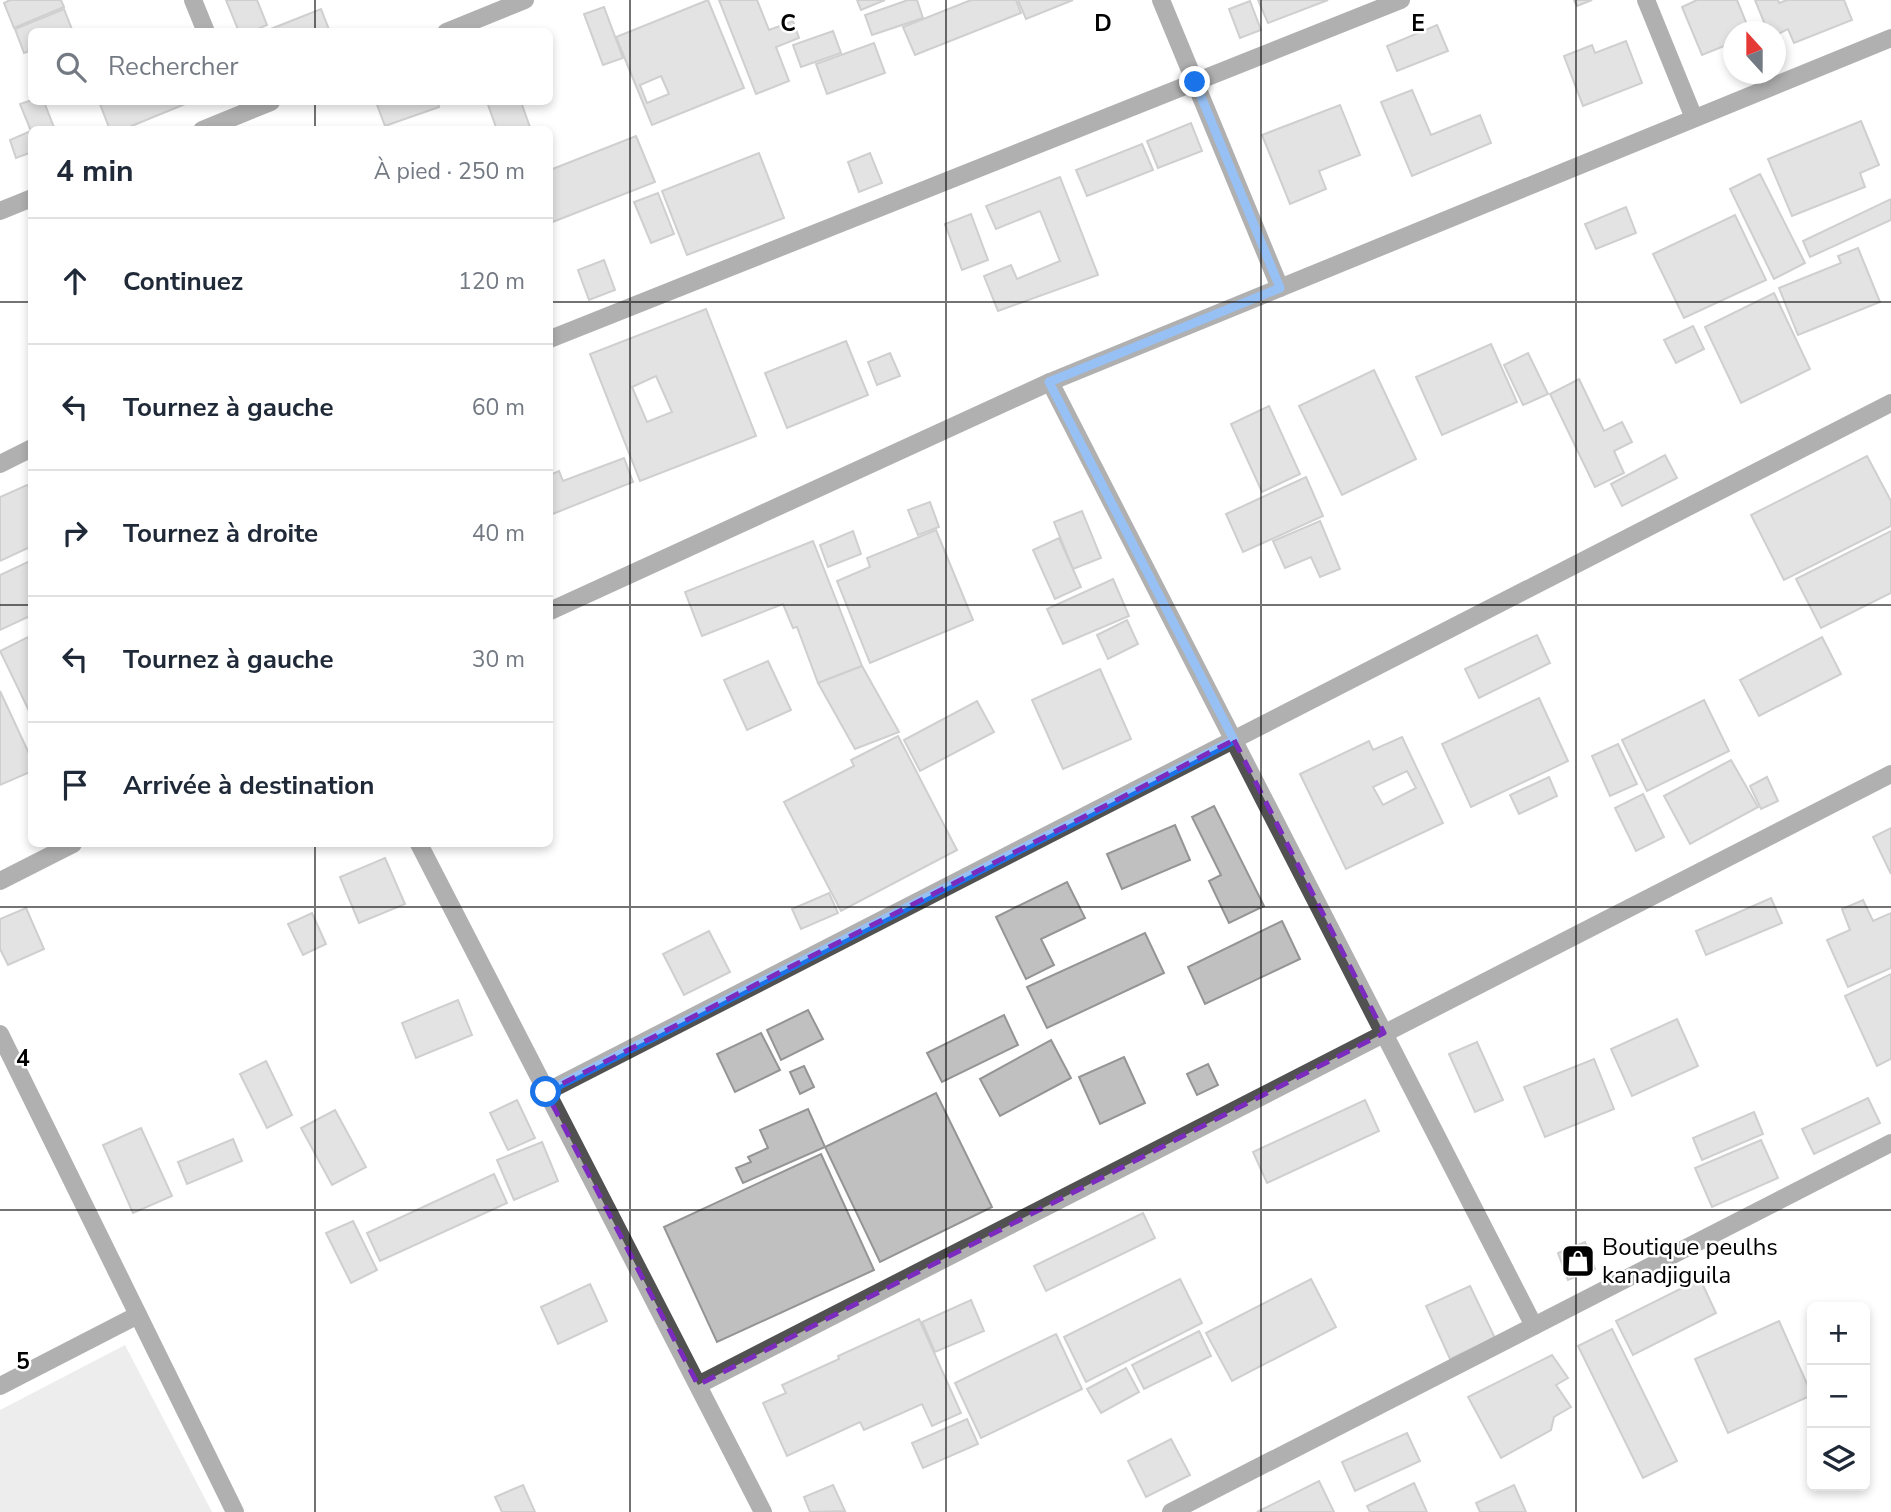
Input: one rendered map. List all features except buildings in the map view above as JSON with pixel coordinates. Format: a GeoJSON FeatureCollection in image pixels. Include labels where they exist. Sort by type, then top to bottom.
{"type":"FeatureCollection","features":[{"type":"Feature","properties":{"kind":"street"},"geometry":{"type":"LineString","coordinates":[[193,0],[204,28]]}},
{"type":"Feature","properties":{"kind":"street"},"geometry":{"type":"LineString","coordinates":[[456,28],[525,0]]}},
{"type":"Feature","properties":{"kind":"street"},"geometry":{"type":"LineString","coordinates":[[1161,0],[1280,288]]}},
{"type":"Feature","properties":{"kind":"street"},"geometry":{"type":"LineString","coordinates":[[553,338],[1401,0]]}},
{"type":"Feature","properties":{"kind":"street"},"geometry":{"type":"LineString","coordinates":[[1646,0],[1694,118]]}},
{"type":"Feature","properties":{"kind":"street"},"geometry":{"type":"LineString","coordinates":[[553,610],[1049,382],[1891,38]]}},
{"type":"Feature","properties":{"kind":"street"},"geometry":{"type":"LineString","coordinates":[[209,126],[238,108]]}},
{"type":"Feature","properties":{"kind":"street"},"geometry":{"type":"LineString","coordinates":[[0,211],[28,200]]}},
{"type":"Feature","properties":{"kind":"street"},"geometry":{"type":"LineString","coordinates":[[1049,382],[1534,1326]]}},
{"type":"Feature","properties":{"kind":"street"},"geometry":{"type":"LineString","coordinates":[[546,1092],[1891,403]]}},
{"type":"Feature","properties":{"kind":"street"},"geometry":{"type":"LineString","coordinates":[[0,464],[28,450]]}},
{"type":"Feature","properties":{"kind":"street"},"geometry":{"type":"LineString","coordinates":[[698,1385],[1891,774]]}},
{"type":"Feature","properties":{"kind":"street"},"geometry":{"type":"LineString","coordinates":[[0,881],[68,847]]}},
{"type":"Feature","properties":{"kind":"street"},"geometry":{"type":"LineString","coordinates":[[421,847],[763,1512]]}},
{"type":"Feature","properties":{"kind":"street"},"geometry":{"type":"LineString","coordinates":[[0,1034],[235,1512]]}},
{"type":"Feature","properties":{"kind":"street"},"geometry":{"type":"LineString","coordinates":[[1171,1512],[1891,1143]]}},
{"type":"Feature","properties":{"kind":"street"},"geometry":{"type":"LineString","coordinates":[[0,1386],[138,1315]]}},
{"type":"Feature","properties":{"kind":"highlighted area"},"geometry":{"type":"Polygon","coordinates":[[[1234,740],[1384,1033],[698,1385],[546,1092],[1234,740]]]}},
{"type":"Feature","properties":{"kind":"shaded area"},"geometry":{"type":"Polygon","coordinates":[[[125,1345],[212,1512],[0,1512],[0,1410],[125,1345]]]}},
{"type":"Feature","properties":{"kind":"place","name":"Boutique peulhs kanadjiguila"},"geometry":{"type":"Point","coordinates":[1578,1261]}},
{"type":"Feature","properties":{"kind":"route"},"geometry":{"type":"LineString","coordinates":[[546,1092],[1234,740],[1049,382],[1280,288],[1195,82]]}}]}
